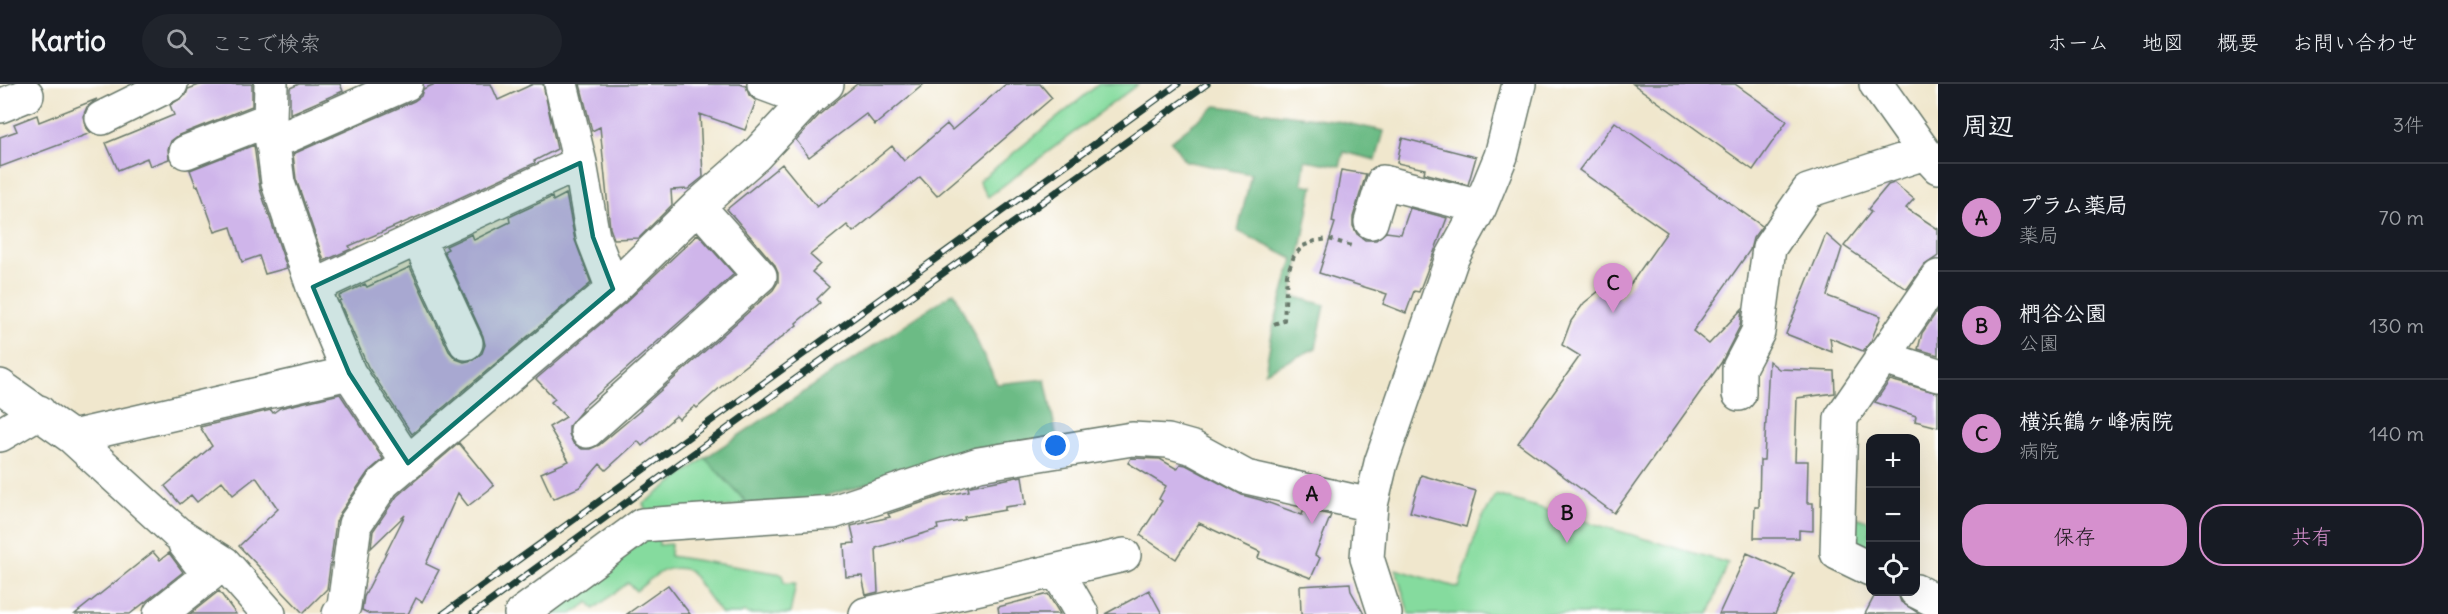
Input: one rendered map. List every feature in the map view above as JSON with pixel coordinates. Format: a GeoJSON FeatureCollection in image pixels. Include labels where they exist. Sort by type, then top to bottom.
{"type":"FeatureCollection","features":[{"type":"Feature","properties":{"kind":"street"},"geometry":{"type":"LineString","coordinates":[[102,118],[171,84]]}},
{"type":"Feature","properties":{"kind":"street"},"geometry":{"type":"LineString","coordinates":[[271,84],[271,131],[278,183],[313,287],[349,373],[408,463]]}},
{"type":"Feature","properties":{"kind":"street"},"geometry":{"type":"LineString","coordinates":[[186,153],[271,131],[406,84]]}},
{"type":"Feature","properties":{"kind":"street"},"geometry":{"type":"LineString","coordinates":[[561,84],[580,163],[593,237],[613,289]]}},
{"type":"Feature","properties":{"kind":"street"},"geometry":{"type":"LineString","coordinates":[[764,84],[817,92]]}},
{"type":"Feature","properties":{"kind":"street"},"geometry":{"type":"LineString","coordinates":[[1385,614],[1367,558],[1371,505],[1381,463],[1452,258],[1480,207],[1502,156],[1519,84]]}},
{"type":"Feature","properties":{"kind":"street"},"geometry":{"type":"LineString","coordinates":[[1739,394],[1739,368],[1758,332],[1769,248],[1808,192],[1931,160],[1876,84]]}},
{"type":"Feature","properties":{"kind":"street"},"geometry":{"type":"LineString","coordinates":[[339,614],[344,606],[355,524],[383,483],[613,289],[698,206],[756,155],[817,92]]}},
{"type":"Feature","properties":{"kind":"street"},"geometry":{"type":"LineString","coordinates":[[313,287],[580,163]]}},
{"type":"Feature","properties":{"kind":"street"},"geometry":{"type":"LineString","coordinates":[[1363,235],[1383,182],[1480,207]]}},
{"type":"Feature","properties":{"kind":"street"},"geometry":{"type":"LineString","coordinates":[[587,431],[760,276],[698,206]]}},
{"type":"Feature","properties":{"kind":"street"},"geometry":{"type":"LineString","coordinates":[[418,238],[466,344]]}},
{"type":"Feature","properties":{"kind":"street"},"geometry":{"type":"LineString","coordinates":[[1866,567],[1837,553],[1841,418],[1938,277]]}},
{"type":"Feature","properties":{"kind":"street"},"geometry":{"type":"LineString","coordinates":[[1881,357],[1938,375]]}},
{"type":"Feature","properties":{"kind":"street"},"geometry":{"type":"LineString","coordinates":[[72,437],[349,373]]}},
{"type":"Feature","properties":{"kind":"street"},"geometry":{"type":"LineString","coordinates":[[0,386],[72,437],[177,533],[224,563],[269,614]]}},
{"type":"Feature","properties":{"kind":"street"},"geometry":{"type":"LineString","coordinates":[[0,435],[39,412]]}},
{"type":"Feature","properties":{"kind":"street"},"geometry":{"type":"LineString","coordinates":[[521,614],[642,525],[833,512],[979,464],[1132,439],[1168,441],[1193,448],[1246,477],[1371,505]]}},
{"type":"Feature","properties":{"kind":"street"},"geometry":{"type":"LineString","coordinates":[[160,614],[209,575],[177,533]]}},
{"type":"Feature","properties":{"kind":"street"},"geometry":{"type":"LineString","coordinates":[[866,614],[955,604],[1057,571],[1125,555]]}},
{"type":"Feature","properties":{"kind":"street"},"geometry":{"type":"LineString","coordinates":[[1057,571],[1082,614]]}},
{"type":"Feature","properties":{"kind":"street"},"geometry":{"type":"LineString","coordinates":[[1920,593],[1938,602]]}},
{"type":"Feature","properties":{"kind":"path"},"geometry":{"type":"LineString","coordinates":[[1274,324],[1284,320],[1287,273],[1294,256],[1303,246],[1329,239],[1363,235]]}},
{"type":"Feature","properties":{"kind":"highlighted area"},"geometry":{"type":"Polygon","coordinates":[[[580,163],[593,237],[613,289],[408,463],[349,373],[313,287],[580,163]]]}},
{"type":"Feature","properties":{"kind":"green space"},"geometry":{"type":"Polygon","coordinates":[[[1099,84],[1138,84],[988,197],[979,181],[1099,84]]]}},
{"type":"Feature","properties":{"kind":"green space"},"geometry":{"type":"Polygon","coordinates":[[[1216,106],[1332,120],[1384,131],[1376,160],[1344,152],[1340,166],[1305,160],[1302,184],[1313,186],[1292,296],[1325,305],[1316,348],[1265,372],[1273,328],[1293,259],[1238,231],[1251,174],[1185,161],[1171,141],[1216,106]]]}},
{"type":"Feature","properties":{"kind":"green space"},"geometry":{"type":"Polygon","coordinates":[[[954,292],[997,384],[1045,379],[1057,438],[959,456],[813,500],[749,505],[705,458],[954,292]]]}},
{"type":"Feature","properties":{"kind":"green space"},"geometry":{"type":"Polygon","coordinates":[[[705,458],[749,505],[647,513],[643,504],[705,458]]]}},
{"type":"Feature","properties":{"kind":"green space"},"geometry":{"type":"Polygon","coordinates":[[[1496,495],[1728,563],[1709,614],[1409,614],[1396,569],[1459,588],[1479,524],[1496,495]]]}},
{"type":"Feature","properties":{"kind":"green space"},"geometry":{"type":"Polygon","coordinates":[[[1843,513],[1866,521],[1866,561],[1843,548],[1843,513]]]}},
{"type":"Feature","properties":{"kind":"green space"},"geometry":{"type":"Polygon","coordinates":[[[658,534],[659,545],[671,544],[670,556],[782,574],[784,583],[796,583],[790,614],[748,614],[745,612],[721,614],[689,570],[673,568],[654,576],[636,591],[628,583],[594,609],[589,602],[572,614],[543,614],[650,535],[658,534]]]}},
{"type":"Feature","properties":{"kind":"building"},"geometry":{"type":"Polygon","coordinates":[[[202,84],[252,84],[252,106],[179,135],[171,141],[168,149],[169,159],[150,166],[147,158],[118,170],[106,143],[174,115],[170,105],[186,95],[188,89],[202,84]]]}},
{"type":"Feature","properties":{"kind":"building"},"geometry":{"type":"Polygon","coordinates":[[[299,84],[340,84],[343,91],[290,114],[290,88],[299,84]]]}},
{"type":"Feature","properties":{"kind":"building"},"geometry":{"type":"Polygon","coordinates":[[[435,84],[491,84],[498,100],[533,84],[543,84],[557,149],[534,161],[535,163],[349,246],[351,249],[324,261],[296,179],[293,154],[414,101],[421,96],[423,89],[435,84]]]}},
{"type":"Feature","properties":{"kind":"building"},"geometry":{"type":"Polygon","coordinates":[[[580,84],[740,84],[746,86],[749,95],[756,101],[745,130],[700,114],[703,177],[688,189],[671,190],[672,205],[639,238],[614,239],[610,228],[600,127],[592,131],[580,84]]]}},
{"type":"Feature","properties":{"kind":"building"},"geometry":{"type":"Polygon","coordinates":[[[857,84],[924,84],[875,125],[866,114],[809,157],[796,140],[820,114],[857,84]]]}},
{"type":"Feature","properties":{"kind":"building"},"geometry":{"type":"Polygon","coordinates":[[[1006,84],[1040,84],[1052,98],[937,196],[920,177],[853,232],[847,225],[810,255],[820,264],[812,272],[829,287],[817,299],[820,303],[796,323],[797,325],[741,369],[697,408],[695,406],[679,419],[676,416],[642,446],[638,441],[606,470],[600,464],[580,487],[553,499],[541,473],[569,461],[549,427],[566,417],[551,402],[555,399],[536,379],[625,303],[698,234],[734,274],[581,409],[569,426],[569,434],[573,443],[582,449],[590,449],[599,445],[641,410],[773,290],[778,282],[778,273],[774,264],[727,209],[782,164],[817,207],[892,146],[904,161],[947,124],[952,130],[1006,84]]]}},
{"type":"Feature","properties":{"kind":"building"},"geometry":{"type":"Polygon","coordinates":[[[1633,84],[1735,84],[1787,121],[1753,170],[1633,84]]]}},
{"type":"Feature","properties":{"kind":"building"},"geometry":{"type":"Polygon","coordinates":[[[97,99],[87,107],[83,116],[85,126],[91,133],[0,167],[0,137],[17,131],[14,124],[37,115],[39,122],[97,99]]]}},
{"type":"Feature","properties":{"kind":"building"},"geometry":{"type":"Polygon","coordinates":[[[1615,122],[1762,226],[1753,238],[1750,250],[1693,331],[1709,344],[1742,309],[1740,326],[1721,363],[1614,513],[1518,443],[1580,356],[1562,345],[1571,321],[1584,303],[1604,287],[1620,299],[1667,232],[1579,170],[1615,122]]]}},
{"type":"Feature","properties":{"kind":"building"},"geometry":{"type":"Polygon","coordinates":[[[1402,138],[1476,157],[1468,185],[1424,173],[1425,169],[1397,163],[1402,138]]]}},
{"type":"Feature","properties":{"kind":"building"},"geometry":{"type":"Polygon","coordinates":[[[254,145],[260,189],[287,268],[265,274],[259,256],[242,262],[231,227],[215,232],[198,185],[196,186],[190,170],[254,145]]]}},
{"type":"Feature","properties":{"kind":"building"},"geometry":{"type":"Polygon","coordinates":[[[1341,170],[1366,174],[1353,217],[1353,226],[1357,234],[1365,240],[1376,240],[1386,232],[1401,234],[1410,208],[1447,218],[1419,292],[1414,291],[1406,313],[1383,304],[1387,294],[1319,273],[1335,223],[1332,222],[1341,170]]]}},
{"type":"Feature","properties":{"kind":"building"},"geometry":{"type":"Polygon","coordinates":[[[1894,183],[1914,199],[1906,208],[1938,229],[1938,256],[1923,266],[1907,289],[1844,246],[1871,212],[1868,209],[1888,185],[1894,183]]]}},
{"type":"Feature","properties":{"kind":"building"},"geometry":{"type":"Polygon","coordinates":[[[566,194],[575,240],[591,283],[412,434],[368,367],[339,301],[341,300],[339,296],[365,284],[367,287],[410,267],[449,351],[456,359],[464,362],[473,360],[482,353],[485,345],[483,336],[444,251],[448,249],[446,246],[472,234],[474,240],[510,222],[509,217],[552,197],[553,201],[566,194]]]}},
{"type":"Feature","properties":{"kind":"building"},"geometry":{"type":"Polygon","coordinates":[[[1826,234],[1842,248],[1827,296],[1881,316],[1871,341],[1863,351],[1830,338],[1832,352],[1786,334],[1826,234]]]}},
{"type":"Feature","properties":{"kind":"building"},"geometry":{"type":"Polygon","coordinates":[[[1938,310],[1938,355],[1918,349],[1922,333],[1938,310]]]}},
{"type":"Feature","properties":{"kind":"building"},"geometry":{"type":"Polygon","coordinates":[[[1769,361],[1779,369],[1834,371],[1835,393],[1797,398],[1795,461],[1808,461],[1807,503],[1813,503],[1813,531],[1799,530],[1799,538],[1754,538],[1755,507],[1759,507],[1760,460],[1764,460],[1769,361]]]}},
{"type":"Feature","properties":{"kind":"building"},"geometry":{"type":"Polygon","coordinates":[[[1890,380],[1938,393],[1938,427],[1915,421],[1916,416],[1875,402],[1890,380]]]}},
{"type":"Feature","properties":{"kind":"building"},"geometry":{"type":"Polygon","coordinates":[[[340,394],[383,459],[368,472],[340,513],[336,522],[327,589],[303,613],[239,546],[278,509],[256,477],[233,495],[222,481],[197,502],[191,495],[180,504],[165,486],[212,446],[200,427],[271,410],[273,413],[280,408],[340,394]]]}},
{"type":"Feature","properties":{"kind":"building"},"geometry":{"type":"Polygon","coordinates":[[[459,443],[494,486],[468,506],[458,493],[426,564],[439,570],[422,602],[416,598],[408,614],[370,614],[362,610],[364,597],[405,515],[371,548],[373,531],[397,496],[459,443]]]}},
{"type":"Feature","properties":{"kind":"building"},"geometry":{"type":"Polygon","coordinates":[[[1131,458],[1160,459],[1177,469],[1180,464],[1186,465],[1242,495],[1302,515],[1304,509],[1331,515],[1315,555],[1320,558],[1311,578],[1258,558],[1260,552],[1199,523],[1176,559],[1140,535],[1162,501],[1159,499],[1166,486],[1128,463],[1131,458]]]}},
{"type":"Feature","properties":{"kind":"building"},"geometry":{"type":"Polygon","coordinates":[[[1421,475],[1476,491],[1466,527],[1410,512],[1421,475]]]}},
{"type":"Feature","properties":{"kind":"building"},"geometry":{"type":"Polygon","coordinates":[[[1022,476],[1026,504],[964,517],[965,520],[937,525],[938,529],[876,548],[878,592],[866,595],[862,576],[846,577],[844,544],[855,543],[851,526],[890,517],[888,514],[942,496],[969,491],[968,487],[971,486],[1022,476]]]}},
{"type":"Feature","properties":{"kind":"building"},"geometry":{"type":"Polygon","coordinates":[[[153,552],[160,560],[169,553],[183,572],[130,614],[75,614],[153,552]]]}},
{"type":"Feature","properties":{"kind":"building"},"geometry":{"type":"Polygon","coordinates":[[[1747,553],[1794,574],[1775,614],[1719,614],[1747,553]]]}},
{"type":"Feature","properties":{"kind":"building"},"geometry":{"type":"Polygon","coordinates":[[[1350,583],[1351,591],[1364,614],[1301,614],[1300,586],[1350,583]]]}},
{"type":"Feature","properties":{"kind":"building"},"geometry":{"type":"Polygon","coordinates":[[[668,585],[690,614],[627,614],[668,585]]]}},
{"type":"Feature","properties":{"kind":"building"},"geometry":{"type":"Polygon","coordinates":[[[1149,590],[1162,614],[1105,614],[1149,590]]]}},
{"type":"Feature","properties":{"kind":"building"},"geometry":{"type":"Polygon","coordinates":[[[219,591],[236,614],[190,614],[219,591]]]}},
{"type":"Feature","properties":{"kind":"building"},"geometry":{"type":"Polygon","coordinates":[[[1048,594],[1060,614],[999,614],[998,607],[1048,594]]]}},
{"type":"Feature","properties":{"kind":"building"},"geometry":{"type":"Polygon","coordinates":[[[1874,596],[1899,596],[1901,602],[1920,614],[1865,614],[1874,596]]]}},
{"type":"Feature","properties":{"kind":"railway"},"geometry":{"type":"LineString","coordinates":[[443,614],[1178,84]]}},
{"type":"Feature","properties":{"kind":"railway"},"geometry":{"type":"LineString","coordinates":[[473,614],[1207,84]]}},
{"type":"Feature","properties":{"kind":"place","name":"横浜鶴ヶ峰病院"},"geometry":{"type":"Point","coordinates":[1613,313]}},
{"type":"Feature","properties":{"kind":"place","name":"プラム薬局"},"geometry":{"type":"Point","coordinates":[1312,524]}},
{"type":"Feature","properties":{"kind":"place","name":"椚谷公園"},"geometry":{"type":"Point","coordinates":[1567,543]}}]}
